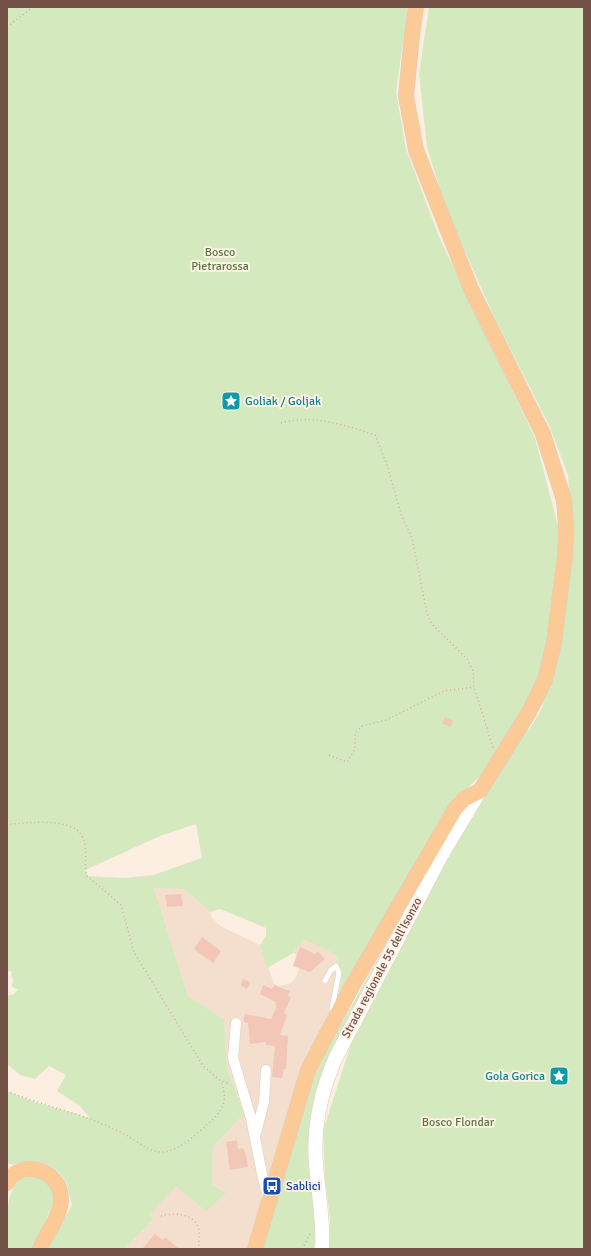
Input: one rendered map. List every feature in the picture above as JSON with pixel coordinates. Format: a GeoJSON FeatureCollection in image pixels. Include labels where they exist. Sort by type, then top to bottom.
{"type":"FeatureCollection","features":[{"type":"Feature","properties":{"kind":"main road","name":"Strada regionale 55 dell'Isonzo"},"geometry":{"type":"LineString","coordinates":[[322,1249],[315,1136],[319,1107],[326,1081],[336,1057],[441,856],[529,712],[545,680],[554,642],[565,554],[566,526],[564,500],[543,434],[471,289],[416,150],[406,96],[416,7]]}},
{"type":"Feature","properties":{"kind":"main road"},"geometry":{"type":"LineString","coordinates":[[255,1249],[308,1070],[336,1015],[455,809],[464,799],[480,791]]}},
{"type":"Feature","properties":{"kind":"main road"},"geometry":{"type":"LineString","coordinates":[[7,1183],[18,1171],[28,1169],[41,1170],[51,1176],[59,1185],[62,1198],[60,1208],[40,1249]]}},
{"type":"Feature","properties":{"kind":"street"},"geometry":{"type":"LineString","coordinates":[[236,1023],[233,1058],[252,1118],[263,1179],[270,1202]]}},
{"type":"Feature","properties":{"kind":"street"},"geometry":{"type":"LineString","coordinates":[[255,1138],[264,1101],[266,1070]]}},
{"type":"Feature","properties":{"kind":"lane"},"geometry":{"type":"LineString","coordinates":[[325,981],[331,970],[336,966],[338,973],[332,1008],[336,1015]]}},
{"type":"Feature","properties":{"kind":"path"},"geometry":{"type":"LineString","coordinates":[[7,27],[33,7]]}},
{"type":"Feature","properties":{"kind":"path"},"geometry":{"type":"LineString","coordinates":[[281,424],[294,419],[336,422],[375,435],[387,465],[400,514],[412,538],[427,614],[432,624],[466,659],[473,671],[474,686],[498,763]]}},
{"type":"Feature","properties":{"kind":"path"},"geometry":{"type":"LineString","coordinates":[[329,755],[347,762],[355,749],[355,734],[362,726],[386,720],[444,691],[474,686]]}},
{"type":"Feature","properties":{"kind":"path"},"geometry":{"type":"LineString","coordinates":[[7,822],[11,824],[58,822],[76,830],[82,836],[86,858],[85,870],[87,876],[121,905],[134,952],[202,1066],[221,1081],[242,1088]]}},
{"type":"Feature","properties":{"kind":"path"},"geometry":{"type":"LineString","coordinates":[[7,1091],[34,1102],[91,1118],[124,1134],[148,1148],[160,1152],[177,1147],[193,1138],[222,1109],[225,1092],[221,1081]]}},
{"type":"Feature","properties":{"kind":"path"},"geometry":{"type":"LineString","coordinates":[[161,1216],[178,1214],[186,1216],[194,1223],[198,1230],[198,1249]]}},
{"type":"Feature","properties":{"kind":"path"},"geometry":{"type":"LineString","coordinates":[[302,1249],[313,1231]]}},
{"type":"Feature","properties":{"kind":"shaded area"},"geometry":{"type":"Polygon","coordinates":[[[154,888],[184,889],[210,912],[212,918],[222,927],[260,945],[274,984],[279,986],[291,983],[296,977],[299,968],[293,966],[297,955],[293,953],[304,938],[335,954],[342,972],[338,1002],[301,1073],[291,1099],[248,1249],[128,1249],[126,1247],[153,1220],[149,1215],[176,1185],[226,1193],[212,1184],[213,1147],[244,1114],[227,1068],[224,1019],[188,996],[154,888]]]}},
{"type":"Feature","properties":{"kind":"green space","name":"Bosco Pietrarossa"},"geometry":{"type":"Polygon","coordinates":[[[7,7],[408,7],[396,92],[406,149],[439,237],[535,438],[558,526],[556,576],[550,634],[540,674],[525,706],[483,773],[466,790],[456,795],[450,804],[338,1002],[342,972],[335,954],[304,939],[293,953],[267,968],[260,945],[266,936],[266,928],[220,909],[210,912],[184,889],[154,888],[188,996],[224,1019],[227,1068],[244,1114],[213,1147],[212,1184],[226,1193],[206,1211],[176,1186],[150,1215],[153,1220],[126,1247],[128,1249],[48,1249],[72,1205],[69,1191],[62,1176],[50,1166],[36,1162],[13,1165],[7,1163],[7,1091],[34,1102],[90,1118],[80,1106],[57,1091],[66,1075],[49,1066],[35,1079],[20,1075],[7,1064],[7,996],[14,994],[18,990],[11,986],[13,982],[11,971],[7,972],[7,7]],[[196,824],[160,836],[85,870],[88,876],[123,878],[153,875],[202,858],[196,824]]]}},
{"type":"Feature","properties":{"kind":"green space","name":"Bosco Flondar"},"geometry":{"type":"Polygon","coordinates":[[[429,7],[584,7],[584,1249],[329,1249],[330,1217],[325,1180],[323,1131],[355,1032],[437,875],[522,733],[530,728],[543,707],[542,699],[552,682],[561,645],[572,543],[568,475],[549,425],[495,319],[445,206],[427,147],[419,74],[429,7]]]}},
{"type":"Feature","properties":{"kind":"green space"},"geometry":{"type":"Polygon","coordinates":[[[431,864],[318,1086],[309,1132],[308,1154],[316,1228],[314,1249],[262,1249],[314,1073],[431,864]]]}},
{"type":"Feature","properties":{"kind":"green space"},"geometry":{"type":"Polygon","coordinates":[[[33,1175],[46,1181],[56,1196],[33,1249],[7,1249],[7,1213],[10,1196],[19,1180],[33,1175]]]}},
{"type":"Feature","properties":{"kind":"building"},"geometry":{"type":"Polygon","coordinates":[[[445,717],[453,721],[451,727],[442,724],[445,717]]]}},
{"type":"Feature","properties":{"kind":"building"},"geometry":{"type":"Polygon","coordinates":[[[181,894],[183,906],[167,907],[165,895],[181,894]]]}},
{"type":"Feature","properties":{"kind":"building"},"geometry":{"type":"Polygon","coordinates":[[[202,937],[221,951],[213,963],[194,949],[202,937]]]}},
{"type":"Feature","properties":{"kind":"building"},"geometry":{"type":"Polygon","coordinates":[[[300,947],[315,954],[318,952],[325,959],[310,972],[293,966],[300,947]]]}},
{"type":"Feature","properties":{"kind":"building"},"geometry":{"type":"Polygon","coordinates":[[[243,979],[250,982],[247,989],[241,986],[243,979]]]}},
{"type":"Feature","properties":{"kind":"building"},"geometry":{"type":"Polygon","coordinates":[[[263,985],[272,989],[274,985],[290,991],[288,996],[291,997],[284,1013],[287,1015],[280,1035],[288,1036],[286,1069],[284,1069],[282,1078],[272,1077],[275,1046],[266,1045],[266,1042],[250,1044],[248,1023],[243,1022],[245,1014],[271,1019],[277,1006],[275,1005],[276,1002],[260,994],[263,985]]]}},
{"type":"Feature","properties":{"kind":"building"},"geometry":{"type":"Polygon","coordinates":[[[237,1140],[238,1149],[243,1148],[246,1154],[248,1167],[230,1170],[226,1142],[237,1140]]]}},
{"type":"Feature","properties":{"kind":"building"},"geometry":{"type":"Polygon","coordinates":[[[155,1234],[163,1240],[165,1237],[179,1249],[142,1249],[155,1234]]]}},
{"type":"Feature","properties":{"kind":"place","name":"Goliak / Goljak"},"geometry":{"type":"Point","coordinates":[231,401]}},
{"type":"Feature","properties":{"kind":"place","name":"Gola Gorica"},"geometry":{"type":"Point","coordinates":[559,1076]}},
{"type":"Feature","properties":{"kind":"place","name":"Sablici"},"geometry":{"type":"Point","coordinates":[272,1186]}}]}
